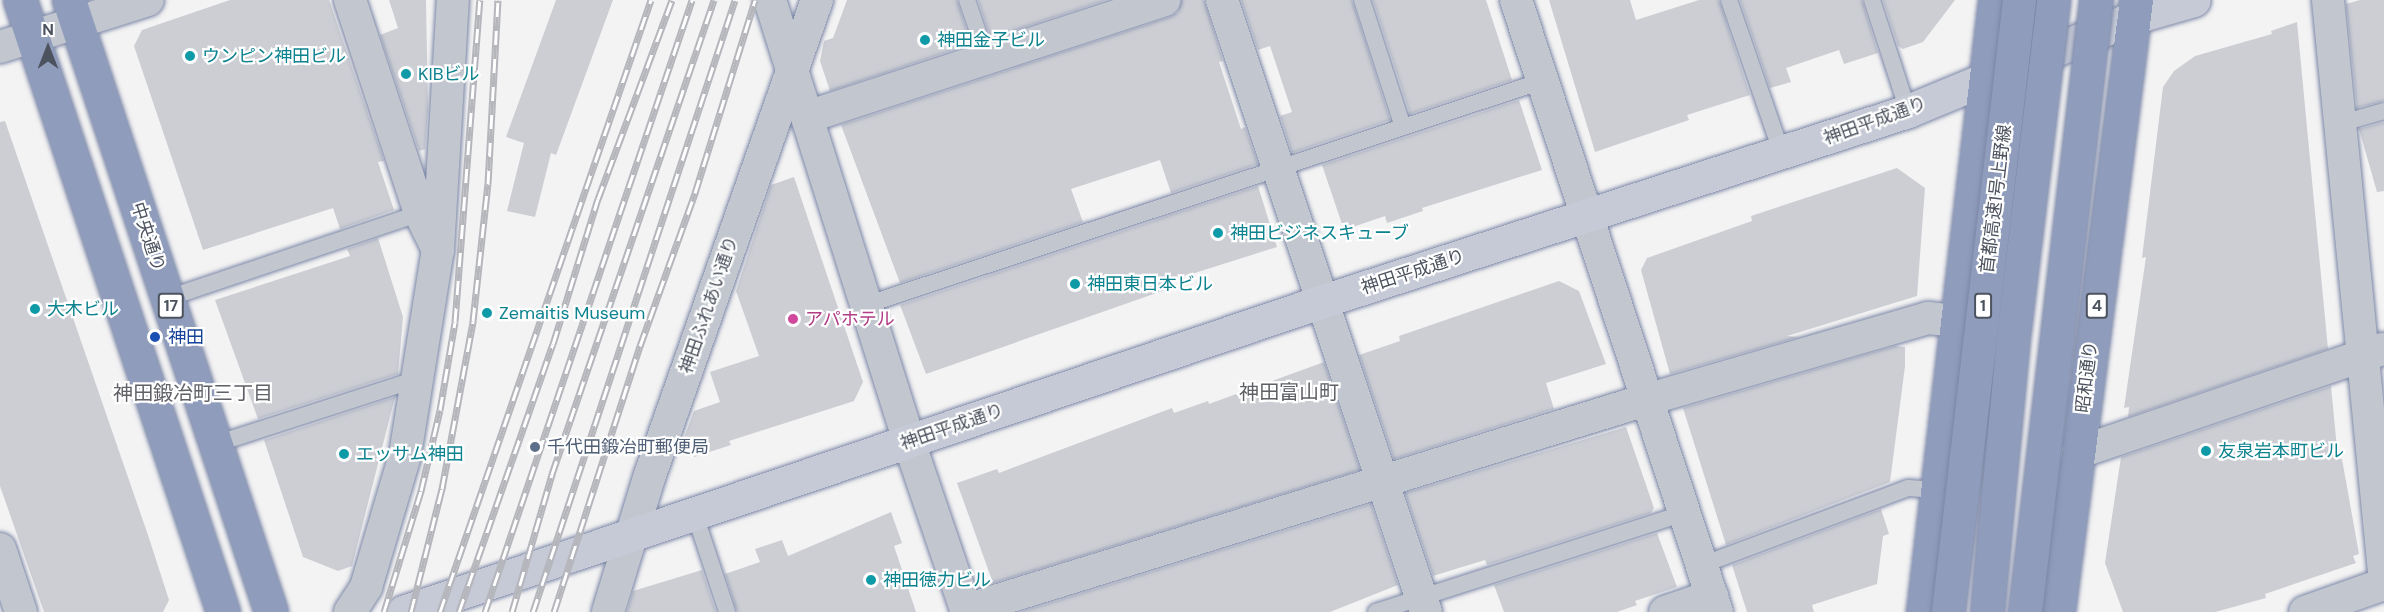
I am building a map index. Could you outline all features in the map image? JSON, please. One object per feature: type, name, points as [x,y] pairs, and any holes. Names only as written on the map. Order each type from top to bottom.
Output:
[{"type":"highway","points":[[21,0],[223,612]]},
{"type":"highway","points":[[1923,612],[1995,0]]},
{"type":"highway","name":"首都高速1号上野線","points":[[1948,612],[2019,0]]},
{"type":"highway","points":[[1987,612],[2014,328],[2053,0]]},
{"type":"highway","points":[[2025,612],[2096,0]]},
{"type":"highway","name":"昭和通り","points":[[2058,612],[2135,9]]},
{"type":"highway","name":"中央通り","points":[[73,12],[272,612]]},
{"type":"street","points":[[0,47],[34,38],[73,12],[148,0]]},
{"type":"street","points":[[350,0],[420,213],[438,250]]},
{"type":"street","points":[[350,612],[366,587],[402,466],[417,379],[438,250],[453,0]]},
{"type":"street","points":[[770,0],[909,442],[967,611],[1649,399],[1928,318],[1958,321]]},
{"type":"street","name":"神田ふれあい通り","points":[[608,612],[629,537],[791,66],[817,0]]},
{"type":"street","points":[[807,117],[1164,0]]},
{"type":"street","points":[[1222,0],[1423,604]]},
{"type":"street","points":[[1516,0],[1715,604],[1665,612]]},
{"type":"street","name":"神田平成通り","points":[[403,612],[1323,301],[1782,154],[1908,111],[1986,79],[2135,9],[2194,0]]},
{"type":"street","points":[[2328,0],[2373,352],[2384,572]]},
{"type":"street","points":[[2077,453],[2373,352]]},
{"type":"street","points":[[0,549],[21,612]]},
{"type":"street","points":[[2305,612],[2384,584]]},
{"type":"lane","points":[[967,0],[987,58]]},
{"type":"lane","points":[[1362,0],[1403,127]]},
{"type":"lane","points":[[1729,0],[1782,154]]},
{"type":"lane","points":[[1872,0],[1908,111]]},
{"type":"lane","points":[[866,305],[1278,166],[1542,81]]},
{"type":"lane","points":[[2342,123],[2384,111]]},
{"type":"lane","points":[[168,298],[420,213]]},
{"type":"lane","points":[[216,444],[417,379]]},
{"type":"lane","points":[[1702,565],[1908,488],[1937,490]]},
{"type":"lane","points":[[1376,612],[1423,604],[1685,513]]},
{"type":"lane","points":[[695,515],[727,612]]},
{"type":"building","points":[[230,0],[329,0],[384,161],[378,162],[394,210],[340,229],[333,208],[203,250],[134,46],[142,30]]},
{"type":"building","name":"KIBビル","points":[[389,0],[426,0],[428,110],[425,149],[419,151],[380,35],[398,28]]},
{"type":"building","points":[[556,0],[613,0],[556,155],[551,153],[535,217],[507,211],[524,143],[506,137]]},
{"type":"building","name":"神田金子ビル","points":[[847,0],[957,0],[971,44],[830,91],[820,61],[824,41],[833,38]]},
{"type":"building","points":[[978,0],[1106,0],[991,38]]},
{"type":"building","points":[[1181,0],[1204,0],[1223,61],[1219,62],[1241,129],[1245,127],[1258,164],[1171,193],[1160,160],[1071,189],[1083,222],[900,283],[841,125],[1170,17],[1178,12]]},
{"type":"building","points":[[1241,0],[1352,0],[1390,120],[1292,153],[1280,116],[1292,112],[1270,46],[1258,50]]},
{"type":"building","points":[[1373,0],[1486,0],[1512,80],[1410,114]]},
{"type":"building","points":[[1549,0],[1630,0],[1636,20],[1699,0],[1719,0],[1750,95],[1687,115],[1689,120],[1595,152]]},
{"type":"building","points":[[1740,0],[1862,0],[1878,53],[1844,64],[1839,50],[1786,68],[1791,82],[1770,88]]},
{"type":"building","points":[[1883,0],[1955,0],[1923,42],[1903,49],[1898,46]]},
{"type":"building","points":[[2360,0],[2384,0],[2384,101],[2357,108],[2346,4]]},
{"type":"building","points":[[2297,22],[2328,349],[2128,417],[2129,407],[2124,408],[2146,257],[2142,258],[2163,87],[2174,71],[2195,56],[2272,34],[2271,31]]},
{"type":"building","points":[[1519,100],[1542,170],[1422,208],[1423,211],[1387,223],[1385,216],[1344,230],[1322,165]]},
{"type":"building","points":[[5,121],[169,600],[163,612],[44,612],[0,486],[0,122]]},
{"type":"building","points":[[2384,122],[2384,191],[2377,192],[2359,129]]},
{"type":"building","points":[[1897,168],[1925,188],[1917,296],[1787,336],[1799,337],[1670,374],[1641,270],[1647,258],[1752,221],[1751,216]]},
{"type":"building","points":[[794,177],[863,382],[854,401],[729,441],[731,445],[694,457],[682,443],[694,411],[720,402],[710,372],[759,356],[736,291],[771,185]]},
{"type":"building","points":[[1258,186],[1277,247],[1163,283],[1165,290],[926,374],[900,305]]},
{"type":"building","points":[[378,238],[403,317],[398,374],[258,419],[215,300],[350,256],[347,249]]},
{"type":"building","points":[[1559,281],[1579,291],[1606,364],[1546,383],[1554,409],[1394,459],[1359,355],[1400,341],[1399,336]]},
{"type":"building","points":[[1895,346],[1905,347],[1905,366],[1890,482],[1726,545],[1683,408]]},
{"type":"building","points":[[1324,362],[1360,470],[993,583],[957,483],[997,469],[999,473],[1172,408],[1174,413],[1208,401],[1209,404]]},
{"type":"building","points":[[2331,386],[2338,459],[2342,459],[2359,554],[2353,556],[2356,563],[2265,594],[2266,598],[2215,612],[2123,612],[2105,563],[2121,457]]},
{"type":"building","points":[[395,397],[352,566],[338,571],[303,557],[264,440]]},
{"type":"building","points":[[1626,427],[1654,508],[1651,513],[1487,565],[1485,560],[1433,576],[1405,493]]},
{"type":"building","points":[[1371,504],[1398,585],[1330,612],[1021,612]]},
{"type":"building","points":[[1881,509],[1889,534],[1883,536],[1877,584],[1812,605],[1814,612],[1747,612],[1732,565]]},
{"type":"building","points":[[891,512],[902,543],[894,546],[916,612],[737,612],[725,574],[760,562],[755,549],[782,540],[788,556]]},
{"type":"building","points":[[1657,533],[1677,587],[1635,601],[1637,605],[1617,612],[1504,612],[1494,585]]},
{"type":"building","points":[[702,570],[716,612],[627,612],[633,591]]},
{"type":"railway","points":[[384,612],[421,491],[440,410],[455,322],[480,0]]},
{"type":"railway","points":[[411,612],[442,489],[473,321],[488,184],[498,0]]},
{"type":"railway","points":[[440,612],[651,0]]},
{"type":"railway","points":[[459,612],[553,344],[598,199],[672,0]]},
{"type":"railway","points":[[485,612],[692,0]]},
{"type":"railway","points":[[512,612],[552,474],[714,0]]},
{"type":"railway","points":[[533,612],[735,0]]},
{"type":"railway","points":[[554,612],[640,346],[695,193],[755,0]]},
{"type":"place","name":"神田金子ビル","points":[[925,40]]},
{"type":"place","name":"ウンピン神田ビル","points":[[190,56]]},
{"type":"place","name":"KIBビル","points":[[406,74]]},
{"type":"place","name":"神田ビジネスキューブ","points":[[1218,233]]},
{"type":"place","name":"神田東日本ビル","points":[[1075,284]]},
{"type":"place","name":"大木ビル","points":[[35,309]]},
{"type":"place","name":"Zemaitis Museum","points":[[487,313]]},
{"type":"place","name":"アパホテル","points":[[793,319]]},
{"type":"place","name":"神田","points":[[155,337]]},
{"type":"place","name":"千代田鍛冶町郵便局","points":[[535,447]]},
{"type":"place","name":"友泉岩本町ビル","points":[[2206,451]]},
{"type":"place","name":"エッサム神田","points":[[344,454]]},
{"type":"place","name":"神田徳力ビル","points":[[871,580]]},
{"type":"district","name":"神田富山町","points":[[1289,392]]},
{"type":"district","name":"神田鍛冶町三丁目","points":[[193,393]]}]
